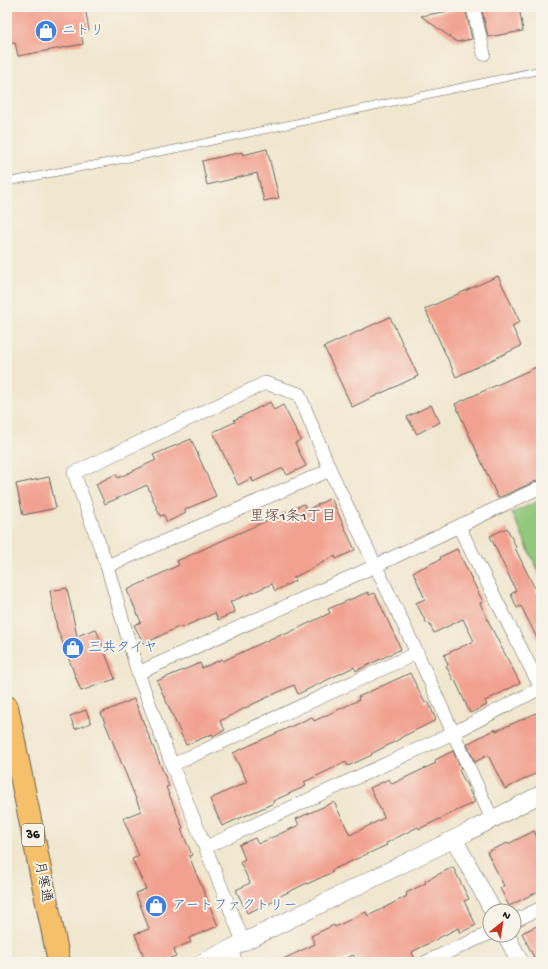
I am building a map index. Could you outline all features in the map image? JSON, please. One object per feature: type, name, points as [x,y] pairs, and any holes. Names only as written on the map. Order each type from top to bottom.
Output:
[{"type":"highway","name":"月寒通","points":[[7,707],[59,962]]},
{"type":"street","points":[[473,7],[484,54]]},
{"type":"street","points":[[236,951],[206,847],[172,765],[138,673],[107,566],[74,473],[265,383],[299,394],[330,470],[417,653],[492,819]]},
{"type":"street","points":[[107,566],[330,470]]},
{"type":"street","points":[[138,673],[375,566],[541,487]]},
{"type":"street","points":[[206,847],[453,733],[541,688],[459,527]]},
{"type":"street","points":[[172,765],[417,653]]},
{"type":"street","points":[[203,962],[236,951],[541,794]]},
{"type":"street","points":[[454,839],[490,903]]},
{"type":"street","points":[[522,917],[541,908]]},
{"type":"street","points":[[426,962],[482,937]]},
{"type":"street","points":[[510,943],[520,962]]},
{"type":"lane","points":[[7,182],[180,148],[541,70]]},
{"type":"green space","points":[[541,500],[541,578],[512,513]]},
{"type":"building","name":"ニトリ","points":[[7,7],[85,7],[89,30],[81,32],[83,44],[18,56],[15,43],[7,44]]},
{"type":"building","points":[[481,7],[519,7],[523,31],[488,37]]},
{"type":"building","points":[[465,8],[472,39],[457,42],[421,16]]},
{"type":"building","points":[[267,149],[279,198],[264,201],[257,173],[207,185],[202,161],[242,152],[243,155]]},
{"type":"building","points":[[498,276],[520,322],[512,326],[521,346],[456,377],[425,309]]},
{"type":"building","points":[[390,317],[418,376],[352,407],[324,347]]},
{"type":"building","points":[[541,365],[541,479],[498,498],[455,404]]},
{"type":"building","points":[[270,402],[274,410],[283,405],[301,440],[295,443],[306,466],[287,475],[283,468],[253,482],[252,478],[238,485],[213,432],[235,422],[234,420]]},
{"type":"building","points":[[431,405],[440,422],[417,434],[407,417]]},
{"type":"building","points":[[191,439],[216,496],[184,510],[186,513],[167,522],[164,515],[160,516],[147,485],[105,504],[96,484],[116,474],[118,478],[156,460],[153,455]]},
{"type":"building","points":[[49,477],[56,508],[23,515],[16,484]]},
{"type":"building","points":[[331,498],[355,550],[336,559],[335,556],[293,578],[295,581],[275,591],[272,584],[230,602],[235,612],[218,620],[215,613],[181,628],[180,626],[144,644],[134,625],[141,622],[127,590],[179,565],[177,561],[304,504],[307,510]]},
{"type":"building","points":[[507,528],[541,601],[541,646],[521,606],[517,608],[511,594],[516,591],[490,536]]},
{"type":"building","points":[[457,549],[483,602],[480,603],[492,629],[520,683],[485,701],[487,705],[470,713],[455,680],[454,681],[446,666],[448,665],[444,655],[474,641],[463,619],[434,633],[429,623],[427,624],[416,603],[425,599],[413,572],[441,559],[440,557]]},
{"type":"building","points":[[67,588],[77,636],[96,629],[115,679],[81,691],[57,628],[50,591]]},
{"type":"building","points":[[368,592],[369,595],[375,593],[401,649],[356,671],[354,667],[298,694],[294,685],[220,721],[225,730],[213,736],[212,734],[186,745],[157,681],[200,663],[202,668],[222,659],[223,661],[283,633],[284,635],[330,613],[328,609]]},
{"type":"building","points":[[410,673],[425,703],[428,701],[436,720],[400,738],[371,754],[372,755],[348,766],[346,762],[304,782],[306,786],[273,801],[274,803],[222,826],[210,799],[247,782],[233,753],[312,717],[314,721],[359,700],[358,697]]},
{"type":"building","points":[[134,699],[169,786],[166,787],[183,828],[181,829],[192,855],[189,856],[218,926],[189,938],[191,942],[174,949],[176,956],[160,962],[146,962],[135,934],[149,929],[136,893],[146,889],[132,859],[139,856],[123,818],[141,811],[101,713]]},
{"type":"building","points":[[86,710],[91,723],[75,729],[70,716]]},
{"type":"building","points":[[541,711],[541,771],[505,789],[488,755],[475,762],[467,744],[495,729],[496,731]]},
{"type":"building","points":[[453,751],[461,769],[459,770],[475,802],[419,829],[418,827],[386,843],[387,845],[332,870],[333,872],[307,883],[274,899],[275,901],[247,913],[236,890],[250,883],[240,862],[245,859],[239,845],[255,838],[258,844],[299,825],[296,819],[334,802],[350,835],[384,818],[370,788],[389,779],[392,784],[436,763],[435,760]]},
{"type":"building","points":[[534,831],[541,845],[541,890],[515,903],[508,903],[500,888],[504,886],[487,852],[507,843],[508,844]]},
{"type":"building","points":[[453,867],[469,899],[464,901],[476,925],[460,933],[458,928],[412,952],[414,957],[403,962],[357,962],[353,955],[337,962],[277,962],[315,944],[311,936],[334,925],[335,927],[366,912],[368,916],[407,896],[406,893],[426,883],[425,881]]},
{"type":"building","points":[[541,924],[541,962],[536,962],[522,933]]},
{"type":"place","name":"ニトリ","points":[[46,31]]},
{"type":"place","name":"三共タイヤ","points":[[73,648]]},
{"type":"place","name":"アートファクトリー","points":[[156,906]]},
{"type":"district","name":"里塚1条1丁目","points":[[293,517]]}]
